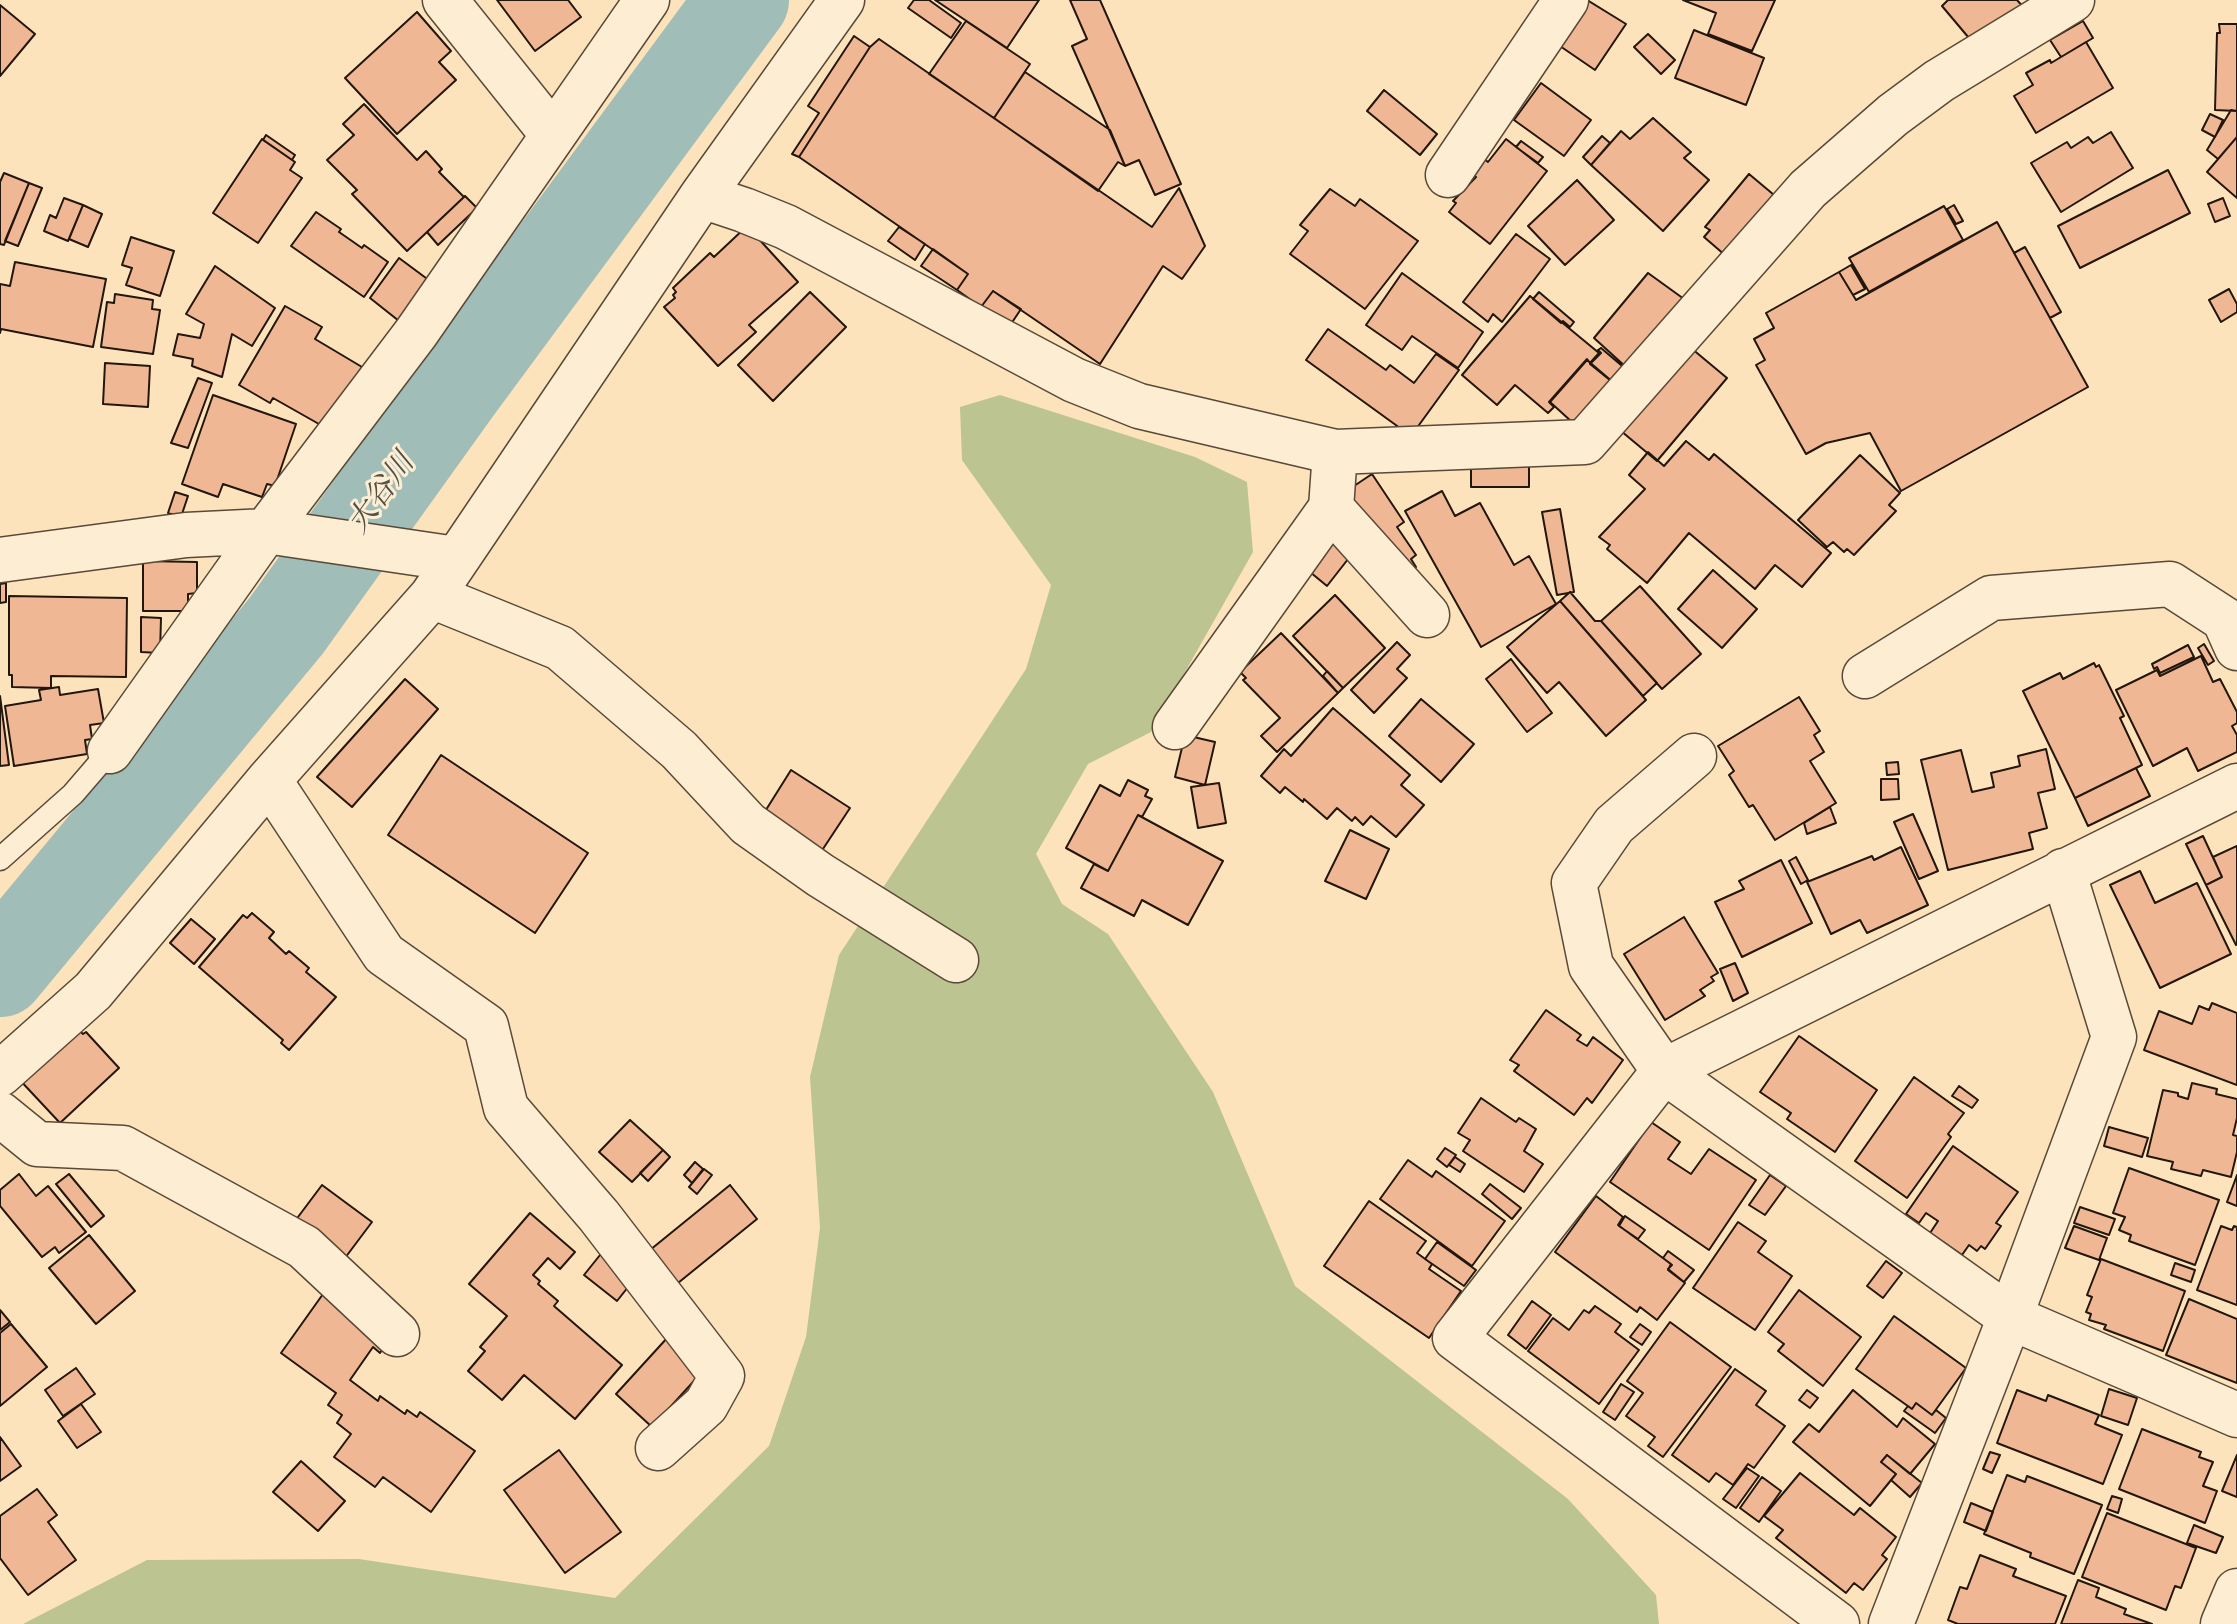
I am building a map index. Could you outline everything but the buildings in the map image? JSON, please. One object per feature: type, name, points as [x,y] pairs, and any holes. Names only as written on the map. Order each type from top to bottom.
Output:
[{"type":"street","points":[[445,0],[553,135]]},
{"type":"street","points":[[110,751],[274,533],[647,0]]},
{"type":"street","points":[[0,1074],[93,991],[269,780],[432,596],[442,556],[842,0]]},
{"type":"street","points":[[1448,175],[1566,0]]},
{"type":"street","points":[[702,196],[786,227],[1074,380],[1139,406],[1335,452],[1585,442],[1808,189],[1893,115],[1939,81],[2072,0]]},
{"type":"street","points":[[1175,727],[1331,508],[1335,452]]},
{"type":"street","points":[[1331,508],[1427,615]]},
{"type":"street","points":[[0,560],[186,535],[274,533],[442,556]]},
{"type":"street","points":[[1865,676],[1991,598],[2170,584],[2224,619],[2237,648]]},
{"type":"street","points":[[432,596],[560,648],[679,750],[748,824],[820,875],[956,960]]},
{"type":"street","points":[[1694,756],[1614,825],[1574,883],[1591,966],[1664,1071],[2010,1317],[2237,1415]]},
{"type":"street","points":[[269,780],[384,954],[486,1026],[506,1108],[599,1216],[722,1376],[706,1405],[658,1448]]},
{"type":"street","points":[[1837,1624],[1455,1338],[1664,1071],[2237,786]]},
{"type":"street","points":[[1891,1624],[2114,1037],[2063,871]]},
{"type":"street","points":[[0,1114],[37,1144],[123,1148],[304,1247],[397,1334]]},
{"type":"street","points":[[2223,1624],[2237,1591]]},
{"type":"lane","points":[[0,859],[73,794],[110,751]]},
{"type":"green space","points":[[1000,395],[1195,457],[1247,482],[1253,552],[1151,732],[1088,764],[1036,854],[1062,904],[1108,934],[1213,1092],[1295,1286],[1568,1499],[1656,1595],[1659,1624],[23,1624],[147,1560],[359,1559],[615,1598],[769,1446],[806,1337],[820,1228],[810,1077],[839,955],[1026,669],[1051,585],[962,460],[960,407]]},
{"type":"waterway","name":"大谷川","points":[[0,971],[286,626],[456,389],[743,0]]}]
